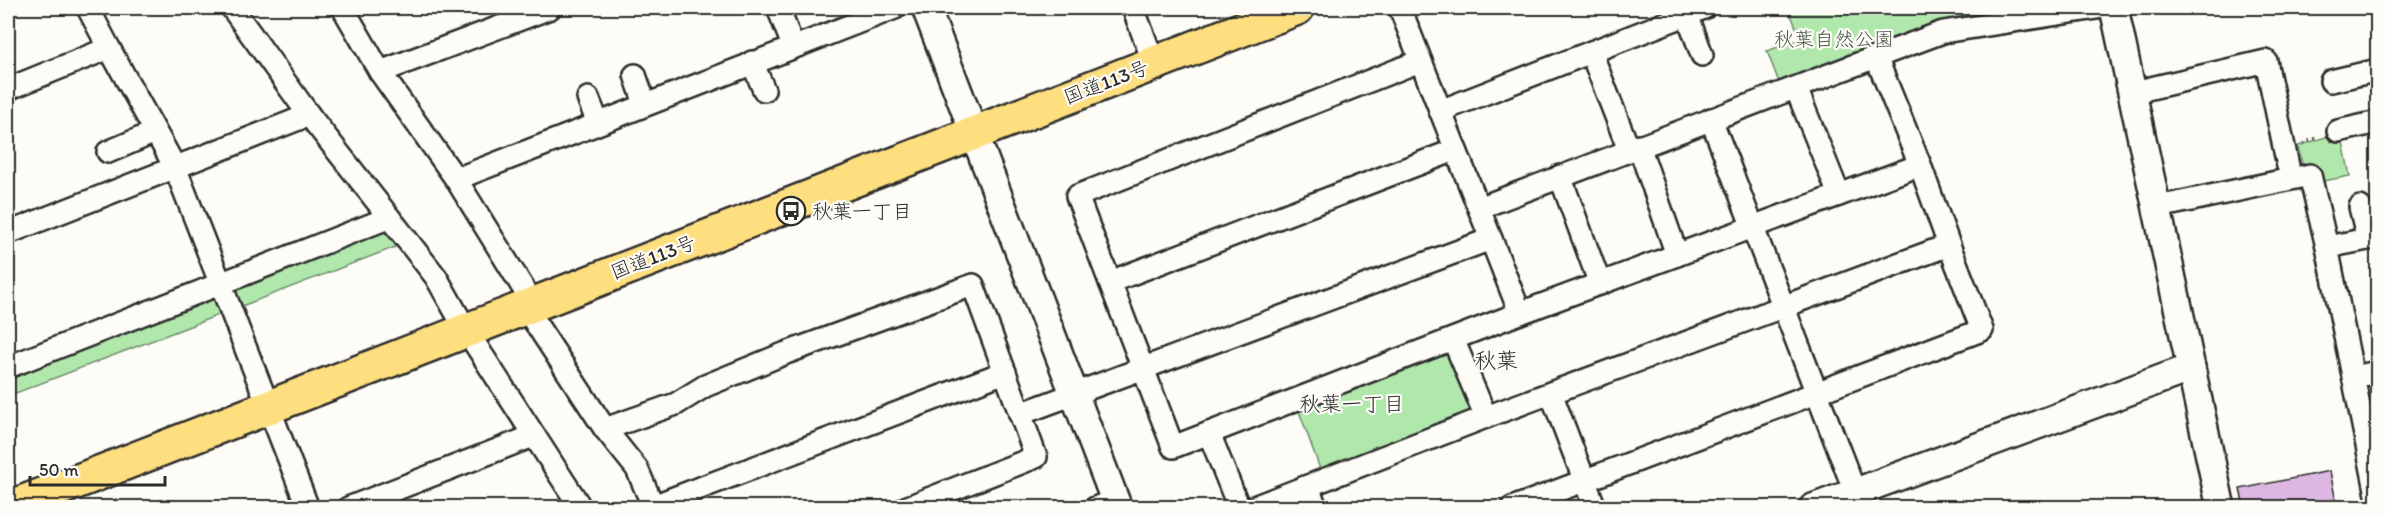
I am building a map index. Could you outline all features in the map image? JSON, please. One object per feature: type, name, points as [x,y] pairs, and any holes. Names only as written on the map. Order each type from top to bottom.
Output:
[{"type":"highway","name":"国道113号","points":[[9,507],[1297,8]]},
{"type":"street","points":[[88,8],[175,167],[308,507]]},
{"type":"street","points":[[232,8],[309,115],[436,277],[466,330],[581,507]]},
{"type":"street","points":[[343,8],[380,72],[456,179],[529,305],[605,429],[637,469],[653,507],[1005,372]]},
{"type":"street","points":[[380,72],[550,8]]},
{"type":"street","points":[[778,8],[793,46]]},
{"type":"street","points":[[456,179],[895,8]]},
{"type":"street","points":[[1133,8],[1154,63]]},
{"type":"street","points":[[1400,8],[1520,313]]},
{"type":"street","points":[[1479,208],[1942,32],[2097,8]]},
{"type":"street","points":[[2114,8],[2221,507]]},
{"type":"street","points":[[932,9],[974,134],[1074,395],[1109,505]]},
{"type":"street","points":[[1440,111],[1695,11],[1702,55]]},
{"type":"street","points":[[8,89],[109,48]]},
{"type":"street","points":[[1591,52],[1634,148],[1677,255]]},
{"type":"street","points":[[1512,507],[1982,330],[1920,165],[1876,57]]},
{"type":"street","points":[[1420,61],[1077,196],[1173,447],[1520,313],[1920,165]]},
{"type":"street","points":[[2133,92],[2266,61],[2286,158]]},
{"type":"street","points":[[752,63],[764,90]]},
{"type":"street","points":[[2331,81],[2378,70]]},
{"type":"street","points":[[635,75],[645,104]]},
{"type":"street","points":[[1796,88],[1839,195]]},
{"type":"street","points":[[588,98],[598,123]]},
{"type":"street","points":[[8,233],[309,115]]},
{"type":"street","points":[[1711,119],[1855,492]]},
{"type":"street","points":[[2338,131],[2378,122]]},
{"type":"street","points":[[108,152],[155,132]]},
{"type":"street","points":[[1110,282],[1455,150]]},
{"type":"street","points":[[1560,176],[1599,284]]},
{"type":"street","points":[[2158,207],[2310,176],[2327,247],[2378,500]]},
{"type":"street","points":[[2327,247],[2373,238],[2360,207]]},
{"type":"street","points":[[8,367],[388,218]]},
{"type":"street","points":[[1020,414],[1491,239]]},
{"type":"street","points":[[1251,507],[1949,245]]},
{"type":"street","points":[[605,429],[676,404],[705,386],[786,353],[974,285],[1036,457],[905,507]]},
{"type":"street","points":[[1453,339],[1486,417]]},
{"type":"street","points":[[1813,507],[2191,368]]},
{"type":"street","points":[[2353,377],[2378,372]]},
{"type":"street","points":[[1551,393],[1595,507]]},
{"type":"street","points":[[1209,434],[1239,507]]},
{"type":"street","points":[[348,507],[533,436]]},
{"type":"street","points":[[1308,486],[1316,507]]},
{"type":"path","points":[[2286,158],[2338,131]]},
{"type":"green space","name":"秋葉自然公園","points":[[1788,8],[1972,8],[1975,28],[1783,93],[1767,51],[1801,39]]},
{"type":"green space","points":[[2341,132],[2350,176],[2313,183],[2304,174],[2298,146]]},
{"type":"green space","points":[[388,218],[403,244],[8,396],[8,367]]},
{"type":"green space","points":[[1453,339],[1486,417],[1324,480],[1295,400]]},
{"type":"building","points":[[2330,471],[2337,507],[2244,507],[2240,489]]},
{"type":"place","name":"秋葉一丁目","points":[[791,211]]},
{"type":"district","name":"秋葉","points":[[1496,360]]},
{"type":"district","name":"秋葉一丁目","points":[[1352,403]]}]
